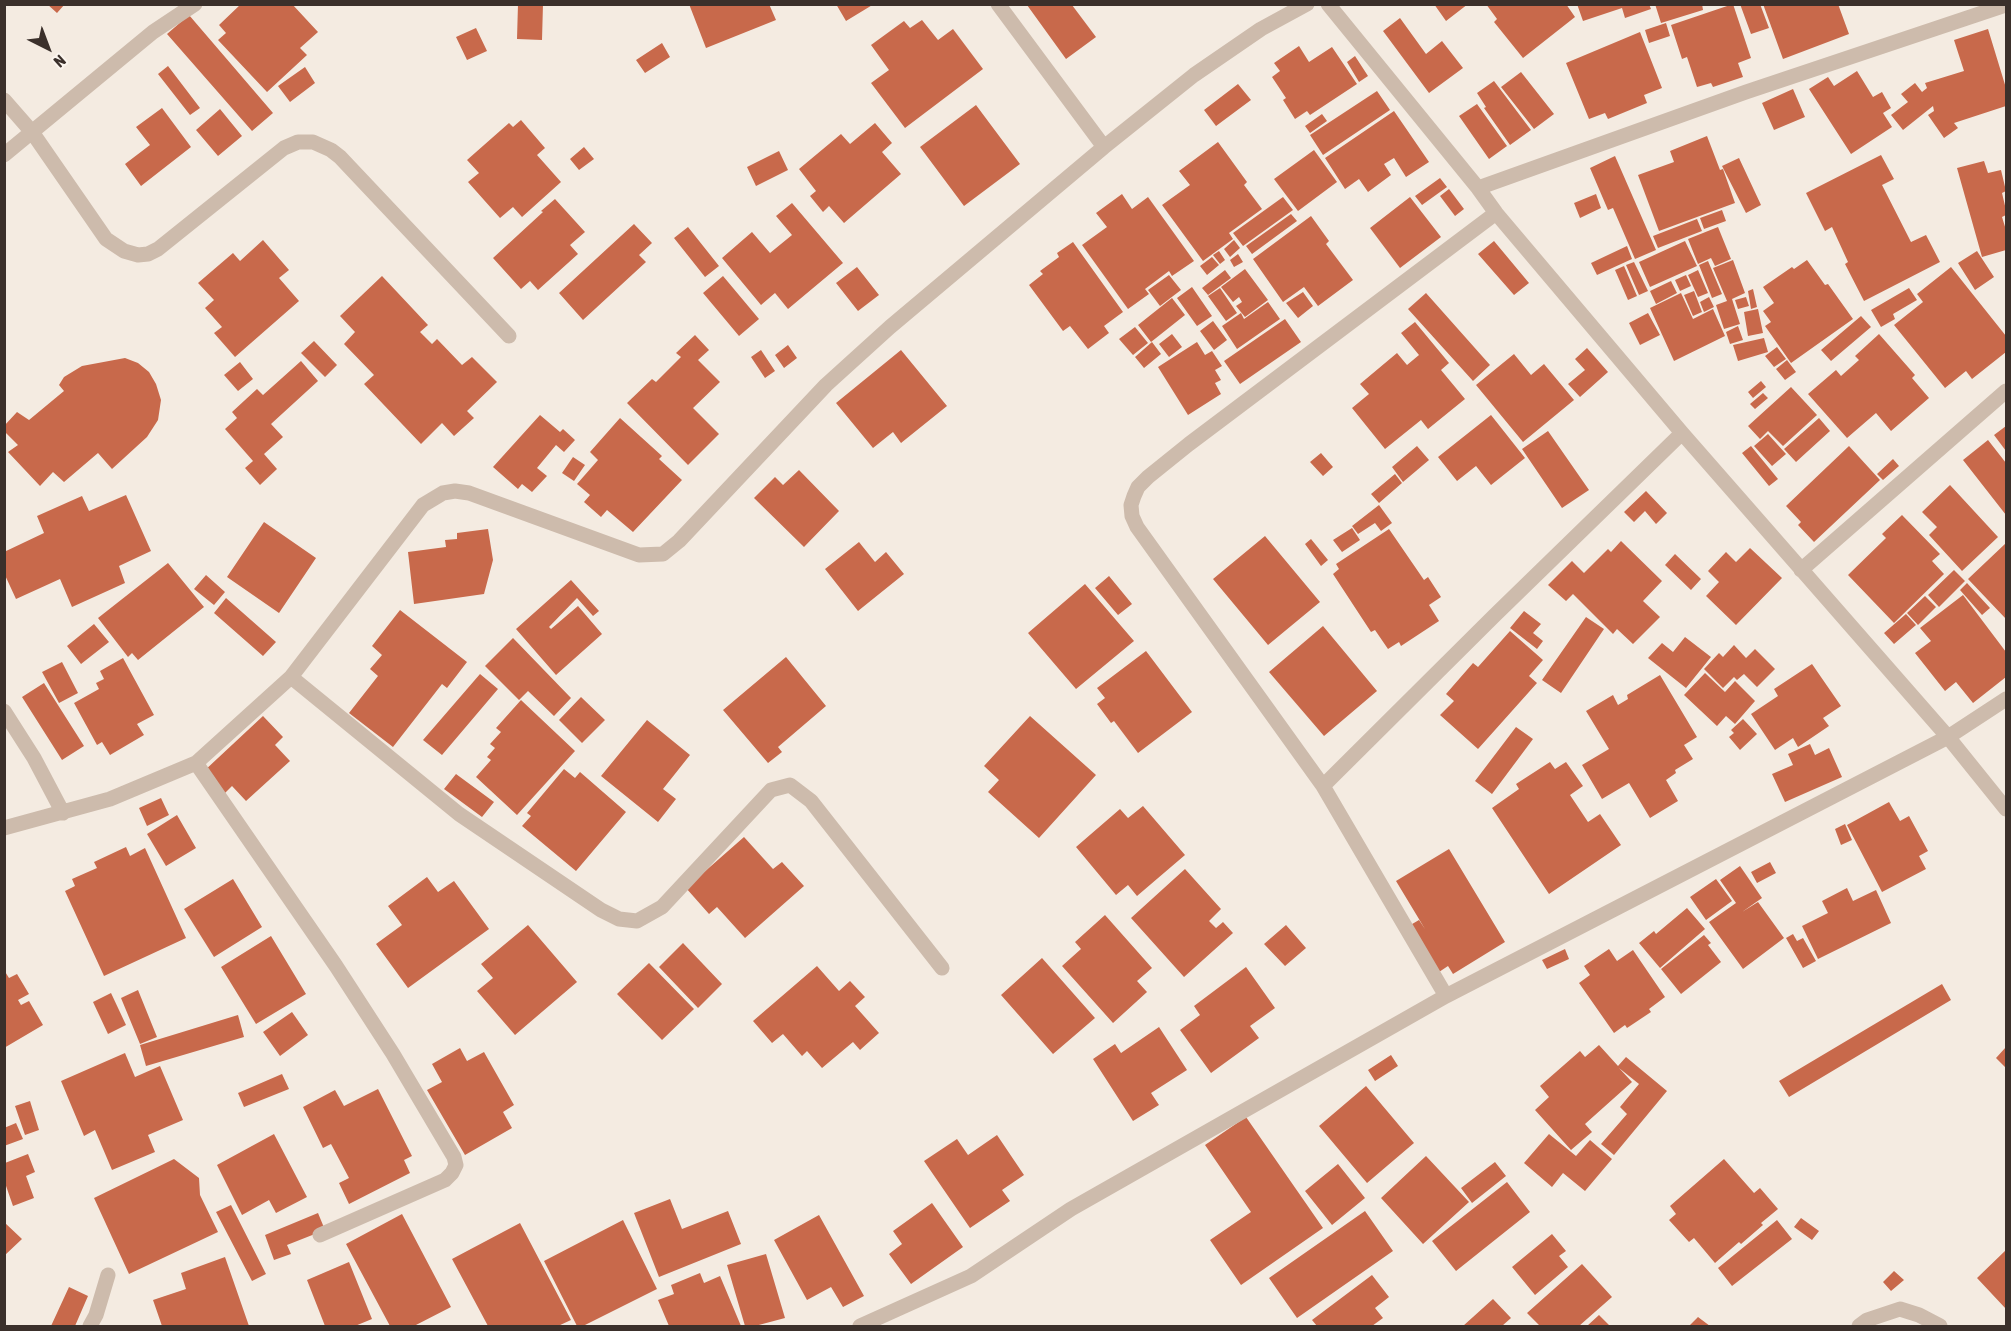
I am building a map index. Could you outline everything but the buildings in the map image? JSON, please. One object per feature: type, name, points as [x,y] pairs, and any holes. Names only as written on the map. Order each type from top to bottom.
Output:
[{"type":"street","points":[[4,155],[153,32],[195,4]]},
{"type":"street","points":[[998,4],[1104,147]]},
{"type":"street","points":[[4,828],[110,799],[196,763],[291,677],[423,505],[443,493],[455,491],[469,493],[639,555],[663,554],[679,541],[849,363],[1104,147],[1194,75],[1261,29],[1307,4]]},
{"type":"street","points":[[1328,4],[1496,213],[1682,433],[1948,737],[2007,809]]},
{"type":"street","points":[[1478,188],[1746,92],[2007,5]]},
{"type":"street","points":[[4,100],[32,132],[106,239],[124,251],[138,255],[158,249],[284,148],[298,142],[313,142],[331,150],[509,336]]},
{"type":"street","points":[[1446,996],[1323,786],[1137,527],[1131,506],[1138,487],[1189,444],[1496,213]]},
{"type":"street","points":[[1801,570],[2007,391]]},
{"type":"street","points":[[1323,786],[1682,433]]},
{"type":"street","points":[[291,677],[459,814],[601,910],[618,919],[637,921],[662,907],[771,790],[790,785],[811,801],[942,968]]},
{"type":"street","points":[[860,1326],[971,1276],[1071,1209],[1446,996],[1948,737],[2007,699]]},
{"type":"street","points":[[4,711],[34,758],[63,813]]},
{"type":"street","points":[[196,763],[336,966],[393,1054],[456,1164],[452,1173],[445,1180],[320,1236]]},
{"type":"street","points":[[90,1326],[96,1315],[108,1275]]},
{"type":"street","points":[[1859,1326],[1867,1320],[1900,1309],[1919,1315],[1940,1326]]}]
